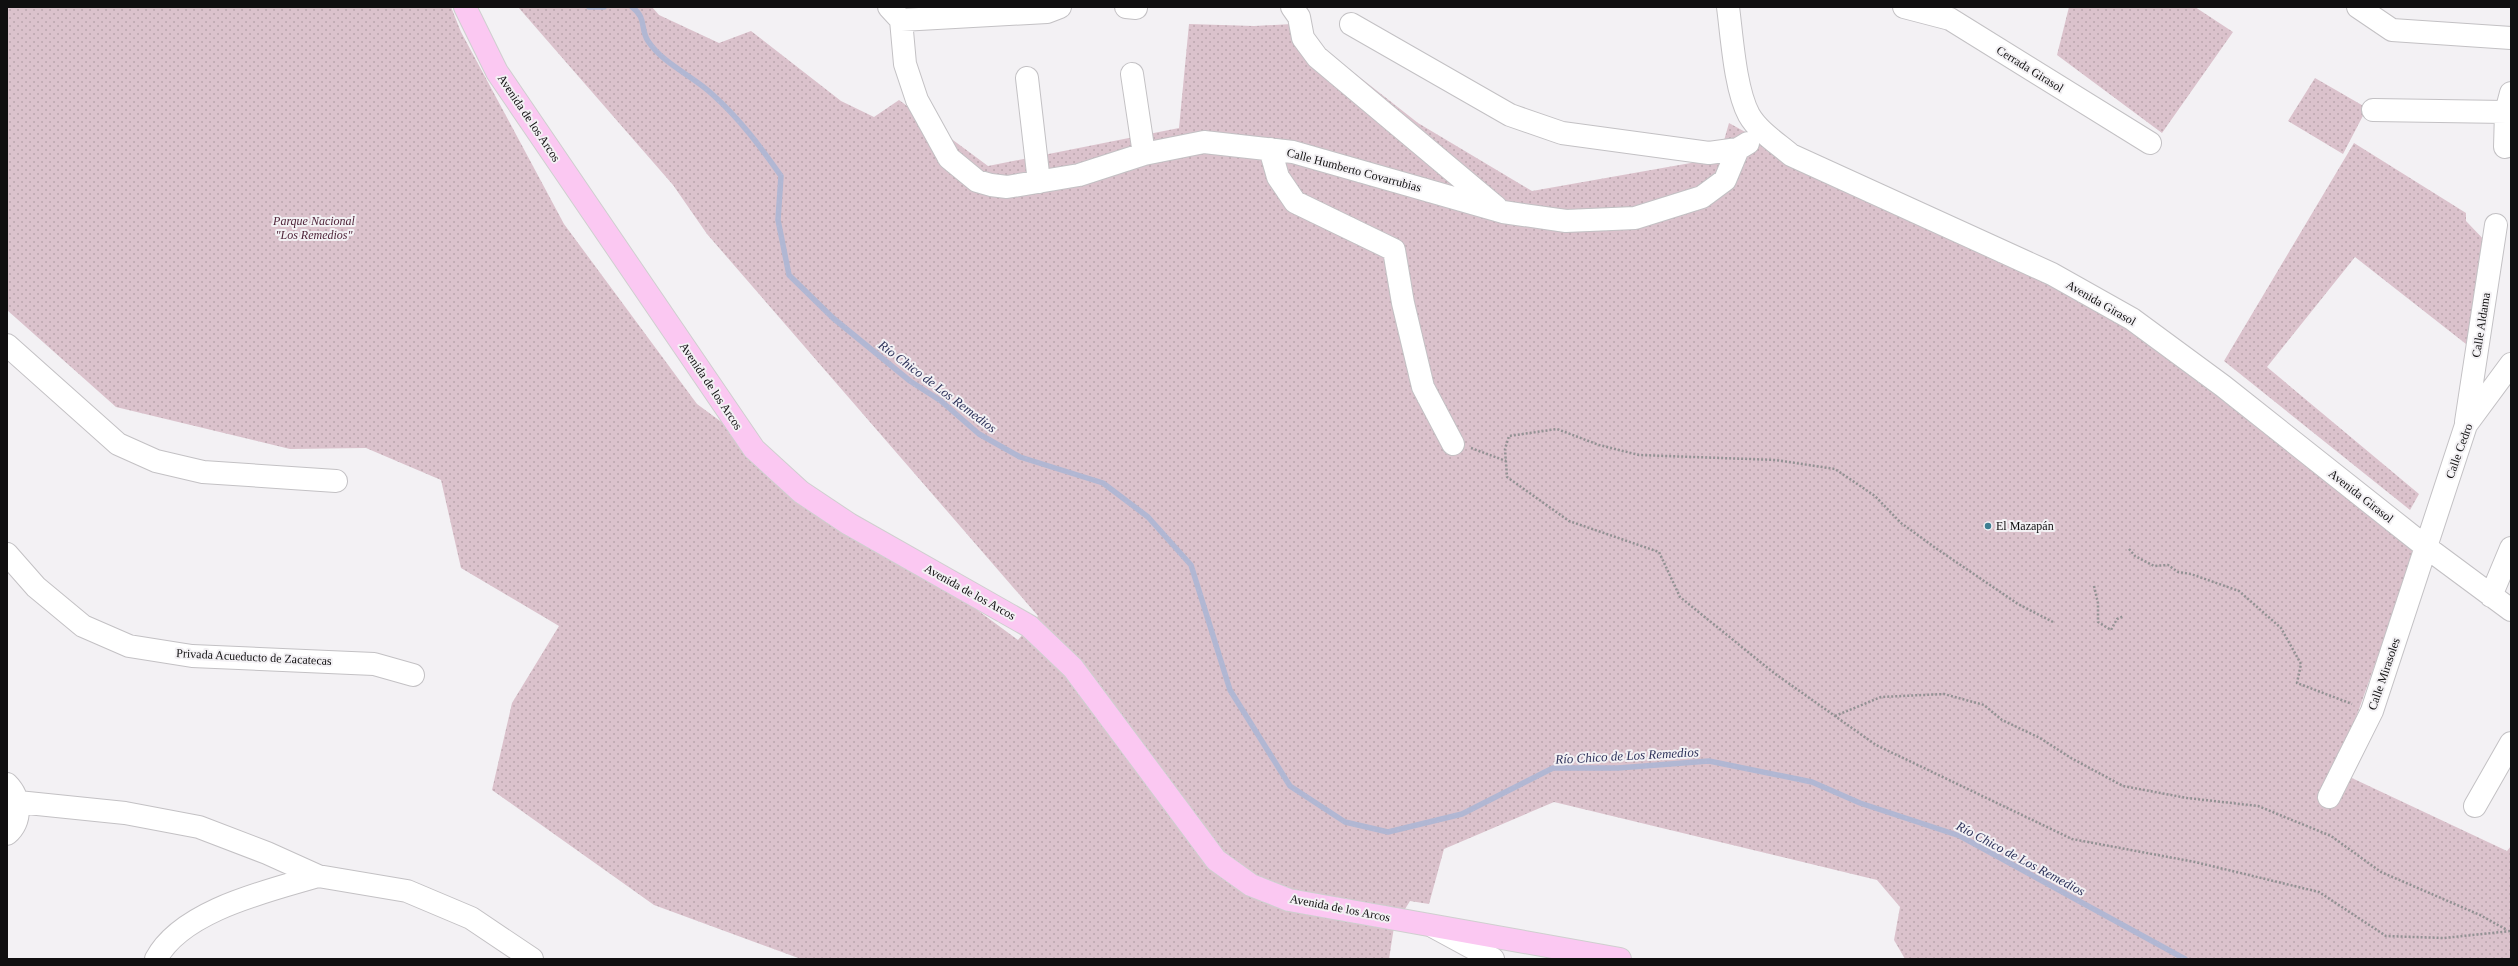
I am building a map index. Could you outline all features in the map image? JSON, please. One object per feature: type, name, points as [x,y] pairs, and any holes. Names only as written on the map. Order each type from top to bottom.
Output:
[{"type":"main road","name":"Avenida de los Arcos","points":[[465,7],[497,72],[754,449],[802,492],[849,524],[1029,626],[1073,668],[1216,860],[1251,885],[1289,900],[1426,923],[1620,959]]},
{"type":"street","points":[[895,14],[1047,12],[1060,7]]},
{"type":"street","points":[[1292,7],[1299,17],[1303,38],[1317,57],[1503,212]]},
{"type":"street","name":"Avenida Girasol","points":[[1728,7],[1736,75],[1749,115],[1764,133],[1791,155],[2052,274],[2132,319],[2223,386],[2426,547],[2511,610]]},
{"type":"street","name":"Cerrada Girasol","points":[[1904,7],[1951,13],[2150,143]]},
{"type":"street","points":[[2358,7],[2392,30],[2511,38]]},
{"type":"street","name":"Calle Humberto Covarrubias","points":[[895,14],[905,64],[917,100],[949,158],[977,181],[992,185],[1007,187],[1079,175],[1144,154],[1204,142],[1293,152],[1503,212],[1566,221],[1635,218],[1702,197],[1725,180],[1738,149]]},
{"type":"street","points":[[1351,24],[1510,115],[1562,133],[1710,153],[1738,149],[1764,133]]},
{"type":"street","points":[[1132,74],[1144,154]]},
{"type":"street","points":[[1027,78],[1039,182]]},
{"type":"street","points":[[2373,110],[2508,103],[2505,146]]},
{"type":"street","points":[[1270,149],[1278,178],[1295,202],[1394,250],[1403,303],[1423,387],[1453,444]]},
{"type":"street","name":"Calle Aldama","points":[[2466,425],[2496,225]]},
{"type":"street","points":[[7,345],[118,444],[156,461],[203,472],[336,481]]},
{"type":"street","name":"Calle Cedro","points":[[2426,547],[2466,425],[2511,364]]},
{"type":"street","name":"Calle Mirasoles","points":[[2329,796],[2372,711],[2426,547]]},
{"type":"street","points":[[2491,596],[2511,548]]},
{"type":"street","name":"Privada Acueducto de Zacatecas","points":[[7,554],[36,587],[83,626],[129,646],[192,656],[374,664],[413,675]]},
{"type":"street","points":[[2475,806],[2511,743]]},
{"type":"street","points":[[7,834],[12,830],[18,817],[12,793],[199,827],[267,853],[318,876],[407,891],[471,918],[532,959]]},
{"type":"street","points":[[156,959],[190,923],[245,898],[318,876]]},
{"type":"street","points":[[1426,923],[1493,959]]},
{"type":"path","points":[[2052,622],[2018,604],[1937,549],[1901,522],[1875,496],[1835,469],[1776,460],[1639,456],[1599,445],[1557,429],[1509,436],[1505,448],[1507,477],[1569,521],[1660,552],[1680,597],[1774,673],[1876,745],[2072,839],[2195,862],[2319,892],[2386,936],[2444,938],[2510,931]]},
{"type":"path","points":[[1453,444],[1477,450],[1506,461]]},
{"type":"path","points":[[2129,549],[2142,561],[2154,566],[2168,565],[2178,572],[2191,574],[2239,591],[2281,628],[2291,643],[2301,664],[2297,683],[2372,711]]},
{"type":"path","points":[[2094,586],[2098,603],[2098,622],[2111,630],[2117,618],[2124,616]]},
{"type":"path","points":[[1835,716],[1881,696],[1944,694],[1984,705],[2002,720],[2040,738],[2071,758],[2123,786],[2187,798],[2258,806],[2331,836],[2381,872],[2480,915],[2510,931]]},
{"type":"green space","name":"Parque Nacional \"Los Remedios\"","points":[[7,7],[451,7],[461,32],[564,224],[697,404],[1018,640],[1038,616],[707,234],[673,185],[518,7],[652,7],[659,15],[719,43],[751,31],[841,101],[874,117],[899,100],[988,166],[1179,128],[1189,24],[1254,26],[1292,24],[1418,123],[1532,191],[1719,158],[1729,123],[1819,173],[2030,274],[2135,332],[2412,547],[2415,552],[2337,771],[2507,851],[2511,846],[2511,959],[1905,959],[1894,940],[1900,907],[1877,880],[1554,802],[1444,849],[1429,904],[1410,901],[1394,927],[1389,959],[801,959],[654,905],[492,790],[512,703],[559,626],[461,568],[441,480],[366,448],[290,449],[116,407],[7,310]]},
{"type":"green space","points":[[2069,7],[2195,7],[2233,32],[2162,133],[2057,55]]},
{"type":"green space","points":[[2315,78],[2367,108],[2343,154],[2288,121]]},
{"type":"green space","points":[[2354,143],[2466,213],[2466,221],[2488,244],[2466,344],[2355,257],[2267,367],[2419,494],[2410,510],[2224,361]]},
{"type":"waterway","name":"Río Chico de Los Remedios","points":[[589,7],[604,7]]},
{"type":"waterway","name":"Río Chico de Los Remedios","points":[[632,7],[640,15],[646,37],[654,49],[670,63],[704,87],[722,103],[749,133],[781,176],[778,220],[789,275],[833,318],[910,381],[941,401],[979,434],[1020,457],[1103,483],[1148,517],[1191,565],[1230,690],[1290,786],[1345,822],[1388,832],[1462,814],[1553,768],[1618,768],[1709,761],[1812,782],[1860,803],[1960,836],[2185,959]]},
{"type":"place","name":"El Mazapán","points":[[1988,526]]}]
